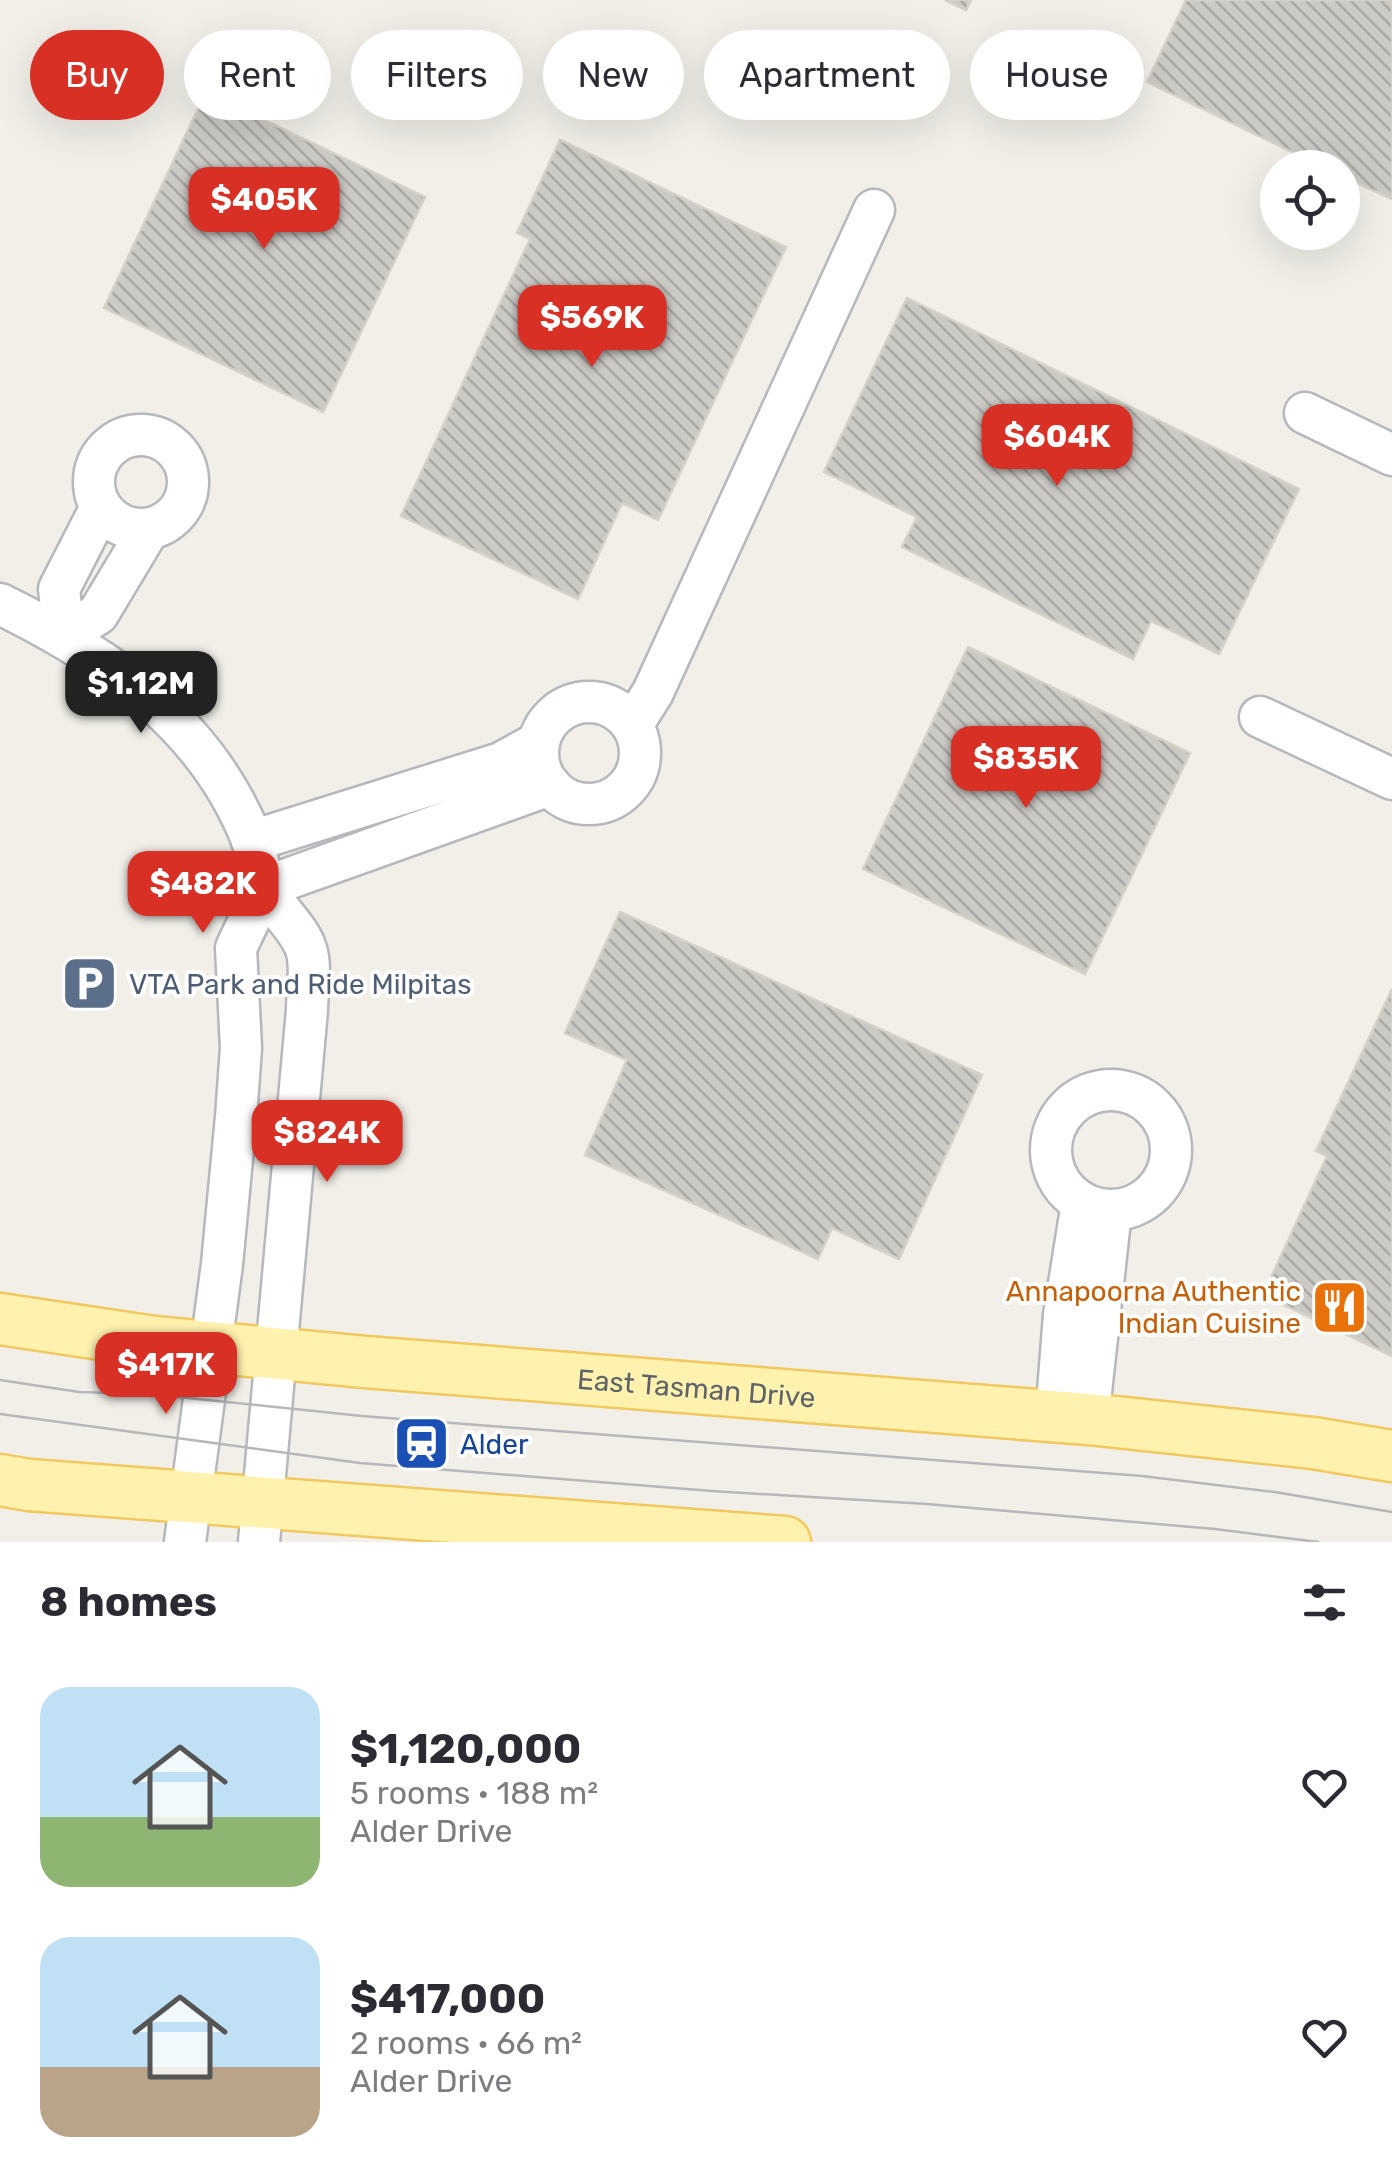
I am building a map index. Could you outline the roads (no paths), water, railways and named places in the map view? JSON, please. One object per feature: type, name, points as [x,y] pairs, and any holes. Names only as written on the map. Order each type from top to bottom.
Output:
[{"type":"main road","name":"East Tasman Drive","points":[[0,1319],[154,1342],[1072,1418],[1312,1443],[1392,1456]]},
{"type":"main road","points":[[0,1480],[188,1519],[785,1542]]},
{"type":"street","points":[[632,724],[653,692],[874,210]]},
{"type":"street","points":[[1305,413],[1392,455]]},
{"type":"street","points":[[132,435],[151,436],[168,443],[181,456],[188,474],[187,492],[180,509],[166,522],[149,528],[131,528],[114,521],[100,507],[94,490],[94,472],[102,454],[115,442],[132,435]]},
{"type":"street","points":[[64,635],[60,590],[100,507]]},
{"type":"street","points":[[64,635],[98,614],[149,528]]},
{"type":"street","points":[[0,604],[64,635],[152,698],[192,738],[226,788],[252,841],[265,888],[306,949],[307,1010],[261,1522]]},
{"type":"street","points":[[580,702],[600,702],[619,710],[632,724],[640,743],[640,764],[632,782],[618,796],[600,804],[579,804],[560,796],[550,785],[538,762],[538,742],[546,724],[561,710],[580,702]]},
{"type":"street","points":[[1260,717],[1392,779]]},
{"type":"street","points":[[252,841],[502,763],[538,742]]},
{"type":"street","points":[[188,1519],[222,1264],[241,1048],[236,948],[265,888],[550,785]]},
{"type":"street","points":[[1072,1418],[1096,1207]]},
{"type":"tram line","points":[[0,1380],[79,1392],[149,1394],[362,1416],[1142,1476],[1275,1492],[1392,1512]]},
{"type":"tram line","points":[[0,1414],[360,1463],[927,1504],[1318,1542]]},
{"type":"place","name":"VTA Park and Ride Milpitas","points":[[90,984]]},
{"type":"place","name":"Annapoorna Authentic Indian Cuisine","points":[[1340,1307]]},
{"type":"place","name":"Alder","points":[[421,1444]]}]
